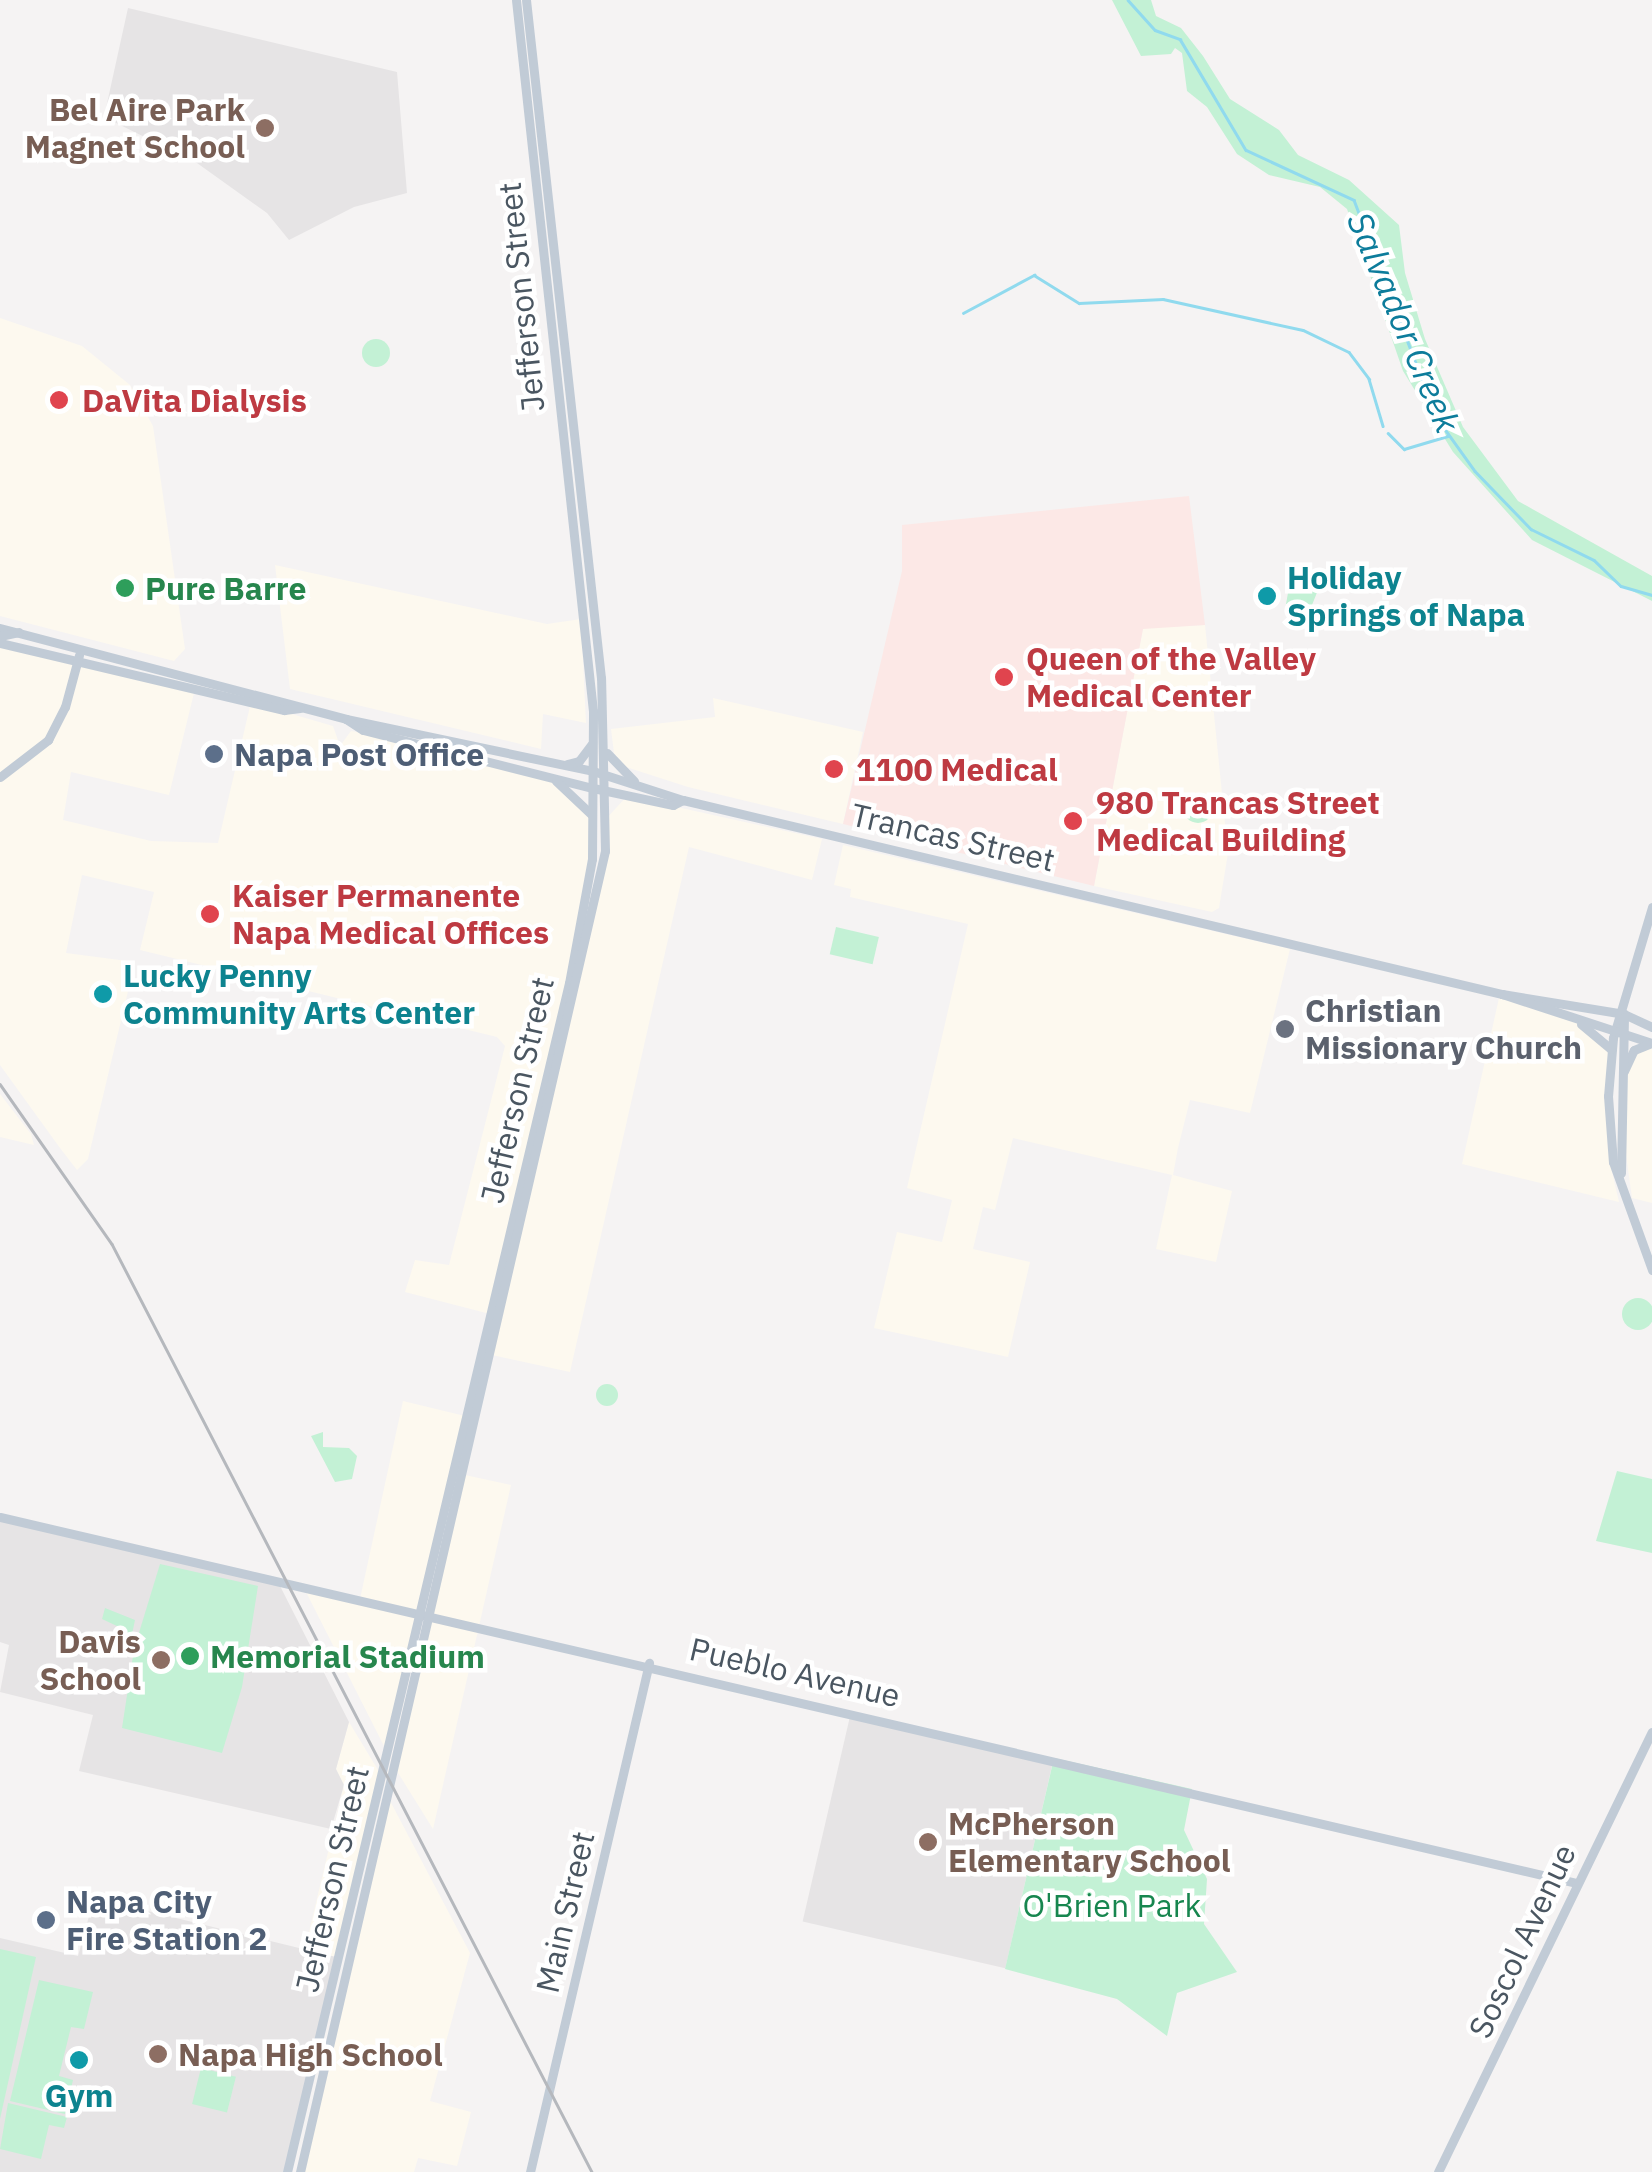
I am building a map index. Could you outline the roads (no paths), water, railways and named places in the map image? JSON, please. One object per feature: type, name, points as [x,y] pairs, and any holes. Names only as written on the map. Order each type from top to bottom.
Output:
[{"type":"main road","name":"Jefferson Street","points":[[287,2172],[577,945],[592,816],[594,741],[516,0]]},
{"type":"main road","name":"Jefferson Street","points":[[300,2172],[579,985],[606,819],[605,750],[526,0]]},
{"type":"main road","name":"Trancas Street","points":[[0,628],[457,747],[592,788],[673,805],[683,800]]},
{"type":"main road","points":[[0,640],[19,632]]},
{"type":"main road","name":"Trancas Street","points":[[0,640],[284,710],[303,708]]},
{"type":"main road","points":[[0,777],[48,740],[80,647]]},
{"type":"main road","points":[[203,691],[241,690]]},
{"type":"main road","name":"Trancas Street","points":[[346,719],[362,730],[593,771],[683,800],[1502,994],[1624,1014],[1652,1027]]},
{"type":"main road","points":[[559,765],[579,761],[594,741]]},
{"type":"main road","points":[[605,750],[640,786]]},
{"type":"main road","points":[[545,774],[576,793],[592,816]]},
{"type":"main road","points":[[606,819],[626,796]]},
{"type":"main road","points":[[1620,1173],[1621,1032],[1652,908]]},
{"type":"main road","name":"Trancas Street","points":[[1502,994],[1652,1043]]},
{"type":"main road","points":[[1551,1012],[1598,1033],[1611,1051]]},
{"type":"main road","points":[[1621,1032],[1611,1051],[1608,1111],[1613,1162],[1652,1270]]},
{"type":"main road","points":[[1620,1083],[1634,1050],[1652,1043]]},
{"type":"main road","points":[[1608,1111],[1623,1154]]},
{"type":"main road","name":"Pueblo Avenue","points":[[0,1517],[649,1663],[1576,1883]]},
{"type":"main road","name":"Main Street","points":[[530,2172],[649,1663]]},
{"type":"main road","name":"Soscol Avenue","points":[[1438,2172],[1652,1732]]},
{"type":"waterway","name":"Salvador Creek","points":[[1128,0],[1155,30],[1180,39],[1246,150],[1354,200],[1437,418],[1475,471],[1531,529],[1594,560],[1621,586],[1652,595]]},
{"type":"waterway","points":[[963,313],[1034,275],[1079,303],[1163,299],[1303,330],[1349,352],[1369,379],[1383,426]]},
{"type":"waterway","points":[[1388,433],[1404,449],[1448,436]]},
{"type":"railway","points":[[0,1084],[112,1244],[592,2172]]},
{"type":"place","name":"Bel Aire Park Magnet School","points":[[265,128]]},
{"type":"place","name":"DaVita Dialysis","points":[[59,400]]},
{"type":"place","name":"Pure Barre","points":[[125,588]]},
{"type":"place","name":"Holiday Springs of Napa","points":[[1267,596]]},
{"type":"place","name":"Queen of the Valley Medical Center","points":[[1004,677]]},
{"type":"place","name":"Napa Post Office","points":[[214,754]]},
{"type":"place","name":"1100 Medical","points":[[834,769]]},
{"type":"place","name":"980 Trancas Street Medical Building","points":[[1073,821]]},
{"type":"place","name":"Kaiser Permanente Napa Medical Offices","points":[[210,914]]},
{"type":"place","name":"Lucky Penny Community Arts Center","points":[[103,994]]},
{"type":"place","name":"Christian Missionary Church","points":[[1285,1029]]},
{"type":"place","name":"Memorial Stadium","points":[[190,1656]]},
{"type":"place","name":"Davis School","points":[[161,1660]]},
{"type":"place","name":"McPherson Elementary School","points":[[928,1842]]},
{"type":"place","name":"Napa City Fire Station 2","points":[[46,1920]]},
{"type":"place","name":"Napa High School","points":[[158,2054]]},
{"type":"place","name":"Gym","points":[[79,2060]]},
{"type":"park label","name":"O'Brien Park","points":[[1112,1905]]}]
